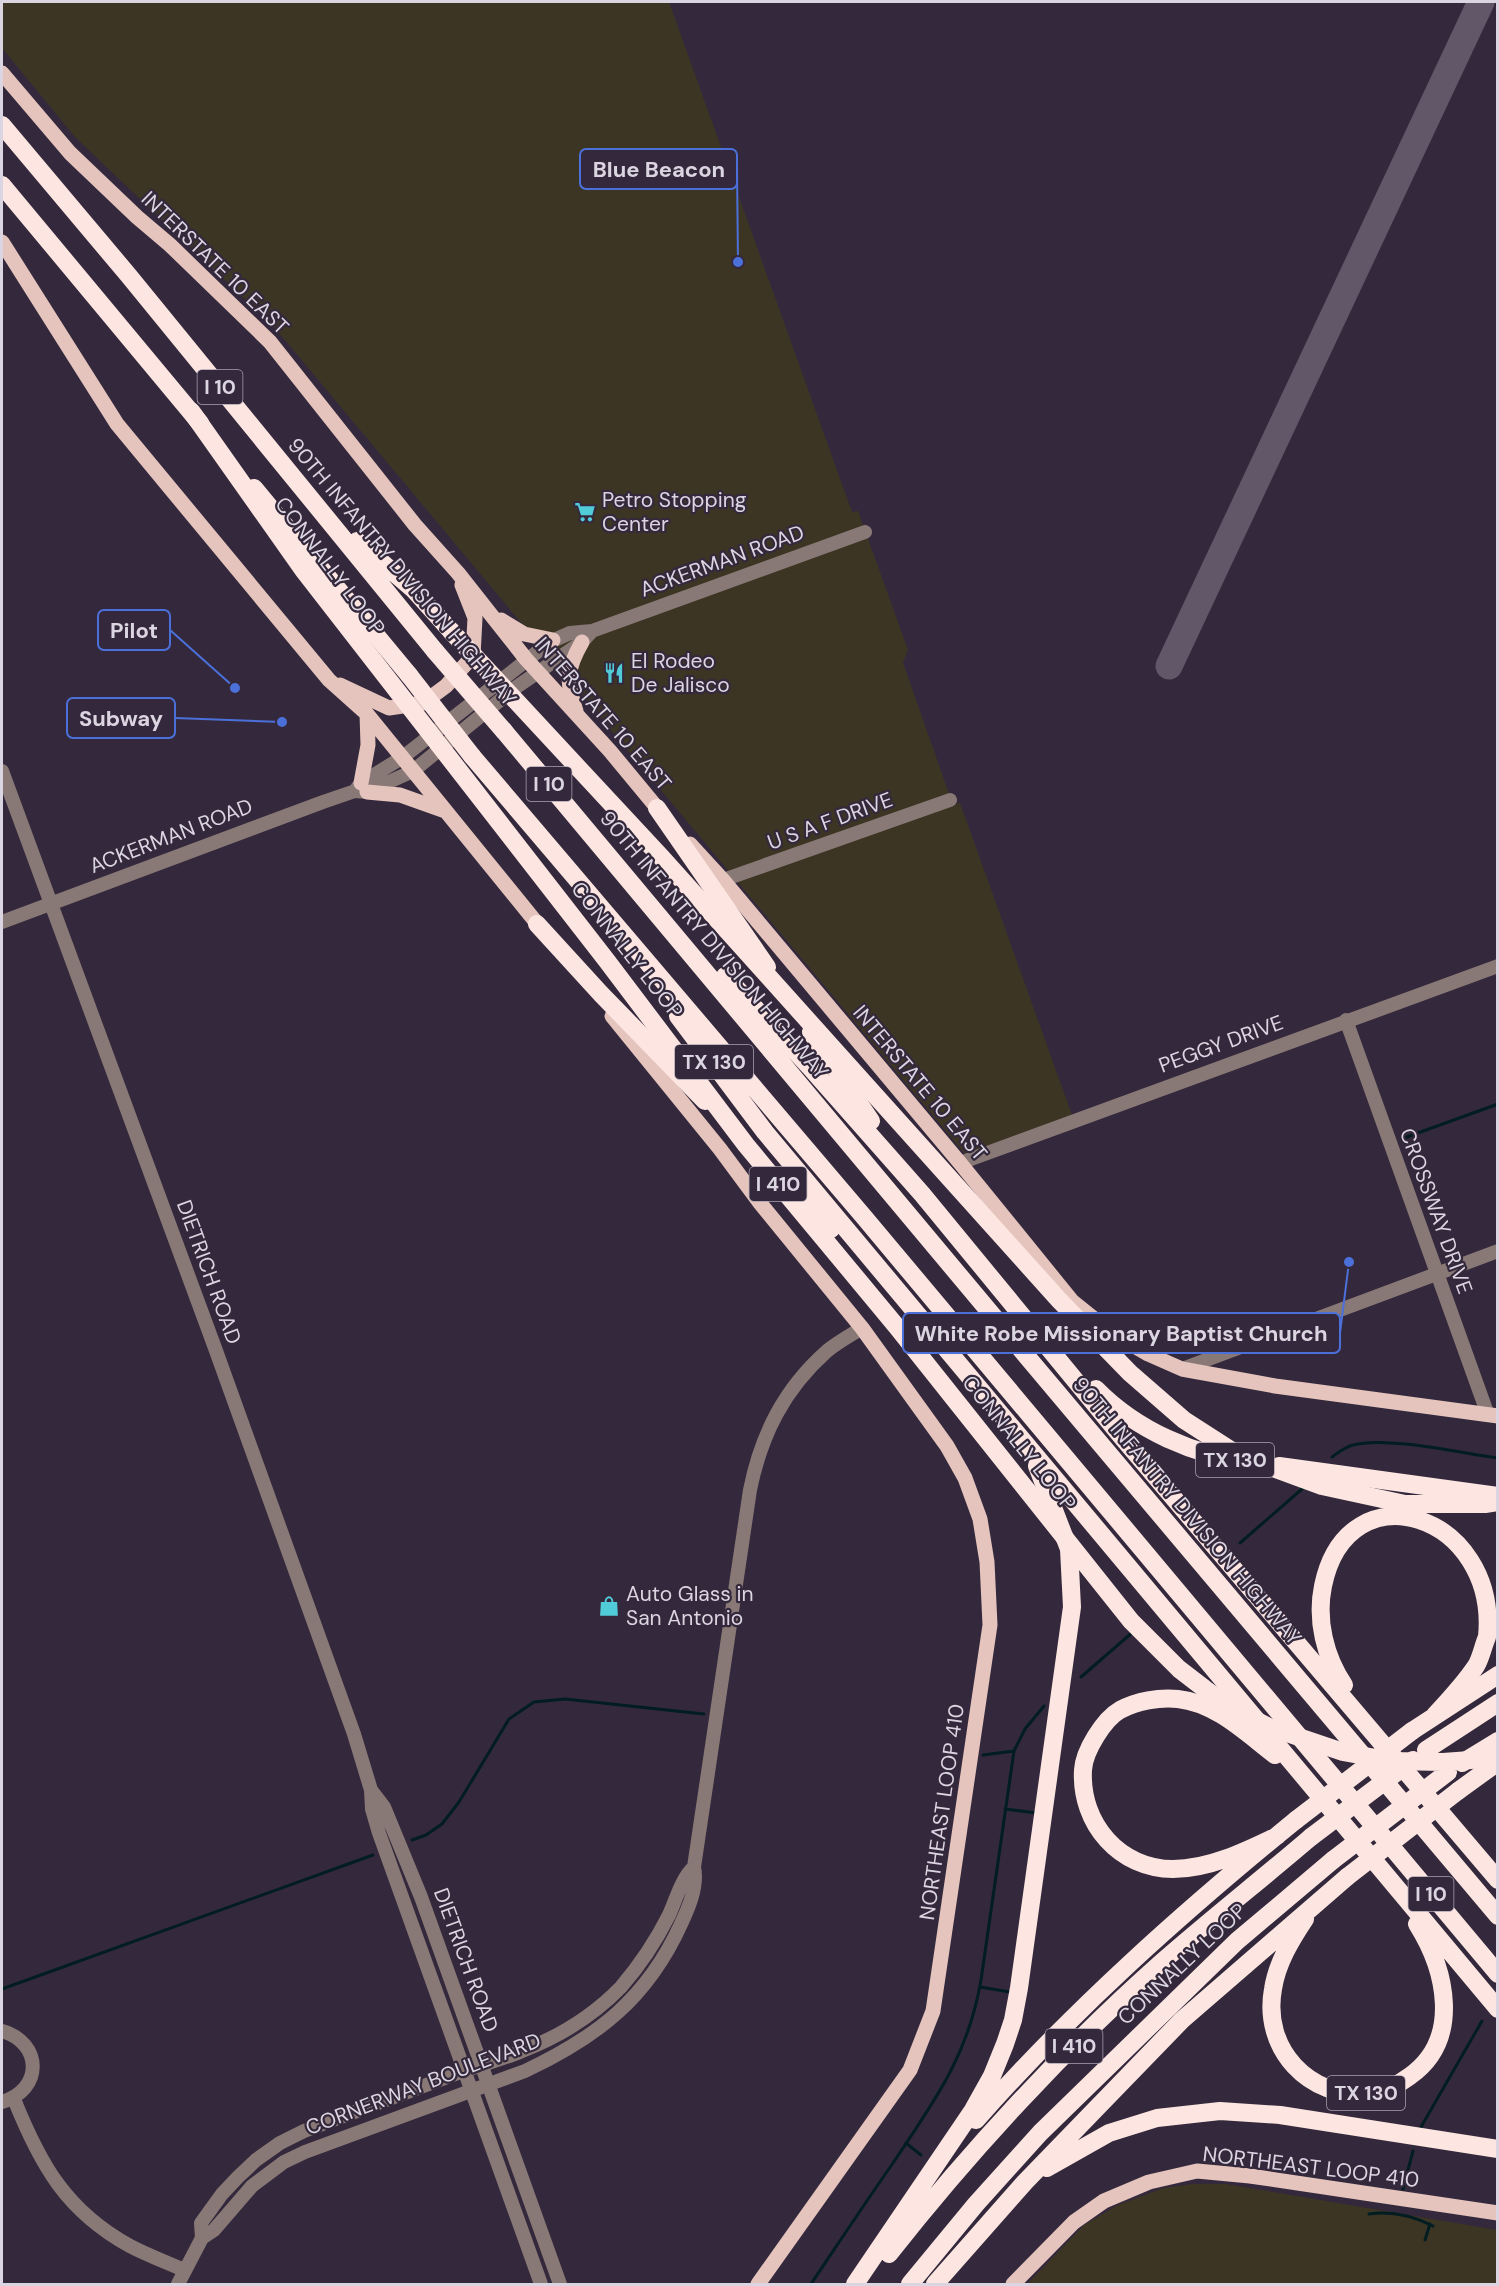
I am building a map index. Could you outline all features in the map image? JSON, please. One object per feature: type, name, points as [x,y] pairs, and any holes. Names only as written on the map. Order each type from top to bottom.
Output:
[{"type":"highway","name":"90TH INFANTRY DIVISION HIGHWAY","points":[[2,125],[129,276],[435,651],[594,837],[1497,1916]]},
{"type":"highway","name":"I 10","points":[[2,185],[409,675],[472,756],[872,1226],[1497,1974]]},
{"type":"highway","points":[[2,195],[105,308]]},
{"type":"highway","name":"CONNALLY LOOP","points":[[191,411],[304,571],[746,1145],[897,1327],[1131,1621],[1179,1669],[1204,1689],[1230,1707],[1269,1727],[1343,1752],[1392,1761],[1497,1760]]},
{"type":"highway","points":[[318,507],[414,590],[662,858],[1059,1300],[1130,1373],[1184,1420],[1240,1456],[1322,1486],[1405,1504],[1497,1502]]},
{"type":"highway","points":[[657,808],[922,1194]]},
{"type":"highway","name":"TX 130","points":[[594,837],[809,1066],[922,1194],[1022,1314],[1112,1406],[1174,1443],[1233,1460],[1497,1496]]},
{"type":"highway","name":"TX 130","points":[[552,849],[765,1132],[880,1271],[1304,1777],[1387,1877],[1423,1933],[1439,1970],[1445,1996],[1445,2018],[1439,2039],[1429,2060],[1403,2082],[1369,2094],[1343,2093],[1324,2088],[1307,2079],[1287,2056],[1273,2026],[1272,1990],[1282,1960],[1310,1911],[1326,1893],[1347,1877],[1458,1791],[1497,1760]]},
{"type":"highway","points":[[537,924],[601,994],[830,1228],[880,1271]]},
{"type":"highway","points":[[1022,1314],[1128,1445],[1497,1880]]},
{"type":"highway","points":[[855,2284],[973,2110],[992,2076],[1013,2020],[1072,1607],[1069,1549],[1036,1465],[1019,1437]]},
{"type":"highway","points":[[1375,1735],[1335,1671],[1321,1628],[1320,1611],[1324,1581],[1336,1551],[1354,1533],[1383,1519],[1415,1515],[1445,1525],[1459,1534],[1479,1554],[1488,1569],[1493,1586],[1495,1603],[1493,1620],[1477,1665],[1435,1715]]},
{"type":"highway","points":[[932,2171],[997,2097],[1075,2018],[1202,1898],[1296,1820],[1412,1731],[1497,1675]]},
{"type":"highway","points":[[1277,1836],[1249,1850],[1205,1864],[1174,1869],[1148,1866],[1137,1862],[1112,1847],[1089,1808],[1083,1770],[1088,1753],[1097,1734],[1119,1711],[1157,1698],[1179,1699],[1206,1706],[1243,1729],[1304,1777]]},
{"type":"highway","name":"CONNALLY LOOP","points":[[865,2284],[926,2207],[1062,2058],[1161,1963],[1311,1836],[1426,1750],[1497,1703]]},
{"type":"highway","name":"CONNALLY LOOP","points":[[910,2284],[976,2204],[1040,2133],[1236,1941],[1333,1860],[1448,1772],[1497,1741]]},
{"type":"highway","points":[[1458,1791],[1497,1774]]},
{"type":"highway","points":[[1387,1877],[1497,2009]]},
{"type":"highway","points":[[934,2284],[1025,2182],[1182,2020],[1326,1893]]},
{"type":"highway","points":[[1025,2182],[1062,2158],[1109,2133],[1158,2118],[1220,2110],[1280,2115],[1497,2149]]},
{"type":"main road","name":"INTERSTATE 10 EAST","points":[[2,73],[70,153],[137,217],[170,244],[270,342],[415,525],[458,573],[526,659],[723,880],[960,1163],[1072,1301],[1112,1333],[1148,1354],[1182,1369]]},
{"type":"main road","points":[[2,242],[117,424],[329,680],[367,714],[403,757],[862,1328]]},
{"type":"main road","points":[[329,680],[389,708],[423,703],[446,686],[473,656],[475,618],[458,573]]},
{"type":"main road","points":[[485,608],[513,628],[538,638],[553,640]]},
{"type":"main road","points":[[578,716],[569,689],[568,673],[572,660],[587,636]]},
{"type":"main road","points":[[367,714],[368,745],[361,789],[400,795],[447,812]]},
{"type":"main road","name":"NORTHEAST LOOP 410","points":[[758,2284],[910,2070],[933,2011],[990,1625],[987,1562],[980,1519],[965,1478],[947,1446],[862,1328]]},
{"type":"main road","points":[[1182,1369],[1275,1386],[1493,1416]]},
{"type":"main road","name":"NORTHEAST LOOP 410","points":[[1013,2284],[1074,2222],[1104,2201],[1149,2182],[1197,2171],[1251,2176],[1497,2213]]},
{"type":"street","name":"ACKERMAN ROAD","points":[[2,922],[413,771],[537,672],[587,636],[865,532]]},
{"type":"street","name":"ACKERMAN ROAD","points":[[361,789],[553,640],[570,633],[587,636]]},
{"type":"street","name":"DIETRICH ROAD","points":[[2,771],[49,904],[215,1348],[354,1734],[371,1790],[372,1809],[379,1833],[541,2284]]},
{"type":"street","name":"U S A F DRIVE","points":[[723,880],[951,800]]},
{"type":"street","name":"PEGGY DRIVE","points":[[960,1163],[1497,966]]},
{"type":"street","name":"CROSSWAY DRIVE","points":[[1346,1020],[1436,1273],[1493,1416]]},
{"type":"street","points":[[1182,1369],[1497,1251]]},
{"type":"street","name":"CORNERWAY BOULEVARD","points":[[178,2284],[202,2238],[214,2230],[252,2186],[284,2162],[325,2144],[525,2071],[567,2050],[615,2017],[647,1982],[674,1942],[696,1880],[694,1868],[750,1490],[759,1449],[773,1417],[809,1369],[829,1350],[862,1328]]},
{"type":"street","name":"DIETRICH ROAD","points":[[371,1790],[384,1807],[421,1897],[561,2284]]},
{"type":"street","name":"CORNERWAY BOULEVARD","points":[[202,2238],[201,2223],[222,2194],[256,2160],[280,2143],[304,2131],[464,2071],[522,2052],[566,2029],[592,2012],[620,1988],[653,1944],[687,1874],[694,1868]]},
{"type":"street","points":[[2,2031],[13,2034],[22,2041],[33,2061],[33,2072],[29,2083],[23,2092],[8,2101],[44,2165],[74,2203],[111,2234],[131,2247],[184,2271]]},
{"type":"shaded area","points":[[2,2],[669,2],[852,512],[858,511],[908,650],[903,663],[953,805],[960,803],[1072,1115],[965,1154],[274,327],[75,137],[2,48]]},
{"type":"shaded area","points":[[1193,2184],[1226,2184],[1497,2230],[1497,2284],[1027,2284],[1084,2225],[1118,2205],[1163,2188]]},
{"type":"waterway","points":[[1404,1138],[1498,1104]]},
{"type":"waterway","points":[[1332,1457],[1353,1445],[1384,1443],[1424,1446],[1498,1458]]},
{"type":"waterway","points":[[1240,1543],[1302,1489]]},
{"type":"waterway","points":[[1081,1677],[1134,1631]]},
{"type":"waterway","points":[[412,1840],[426,1835],[442,1824],[459,1802],[509,1719],[534,1702],[565,1699],[704,1714]]},
{"type":"waterway","points":[[811,2284],[923,2119],[959,2055],[968,2032],[981,1980],[1014,1751],[1025,1729],[1044,1706]]},
{"type":"waterway","points":[[983,1755],[1014,1751]]},
{"type":"waterway","points":[[1005,1809],[1037,1813]]},
{"type":"waterway","points":[[2,1989],[373,1855]]},
{"type":"waterway","points":[[980,1987],[1010,1992]]},
{"type":"waterway","points":[[1421,2127],[1482,2021]]},
{"type":"waterway","points":[[906,2143],[921,2155]]},
{"type":"waterway","points":[[1403,2189],[1413,2151]]},
{"type":"waterway","points":[[1369,2214],[1402,2215],[1433,2226]]},
{"type":"waterway","points":[[1425,2240],[1430,2224]]},
{"type":"taxiway","points":[[1169,666],[1481,2]]},
{"type":"place","name":"Blue Beacon","points":[[738,262]]},
{"type":"place","name":"Petro Stopping Center","points":[[585,512]]},
{"type":"place","name":"El Rodeo De Jalisco","points":[[614,673]]},
{"type":"place","name":"Pilot","points":[[235,688]]},
{"type":"place","name":"Subway","points":[[282,722]]},
{"type":"place","name":"White Robe Missionary Baptist Church","points":[[1349,1262]]},
{"type":"place","name":"Auto Glass in San Antonio","points":[[609,1606]]}]
